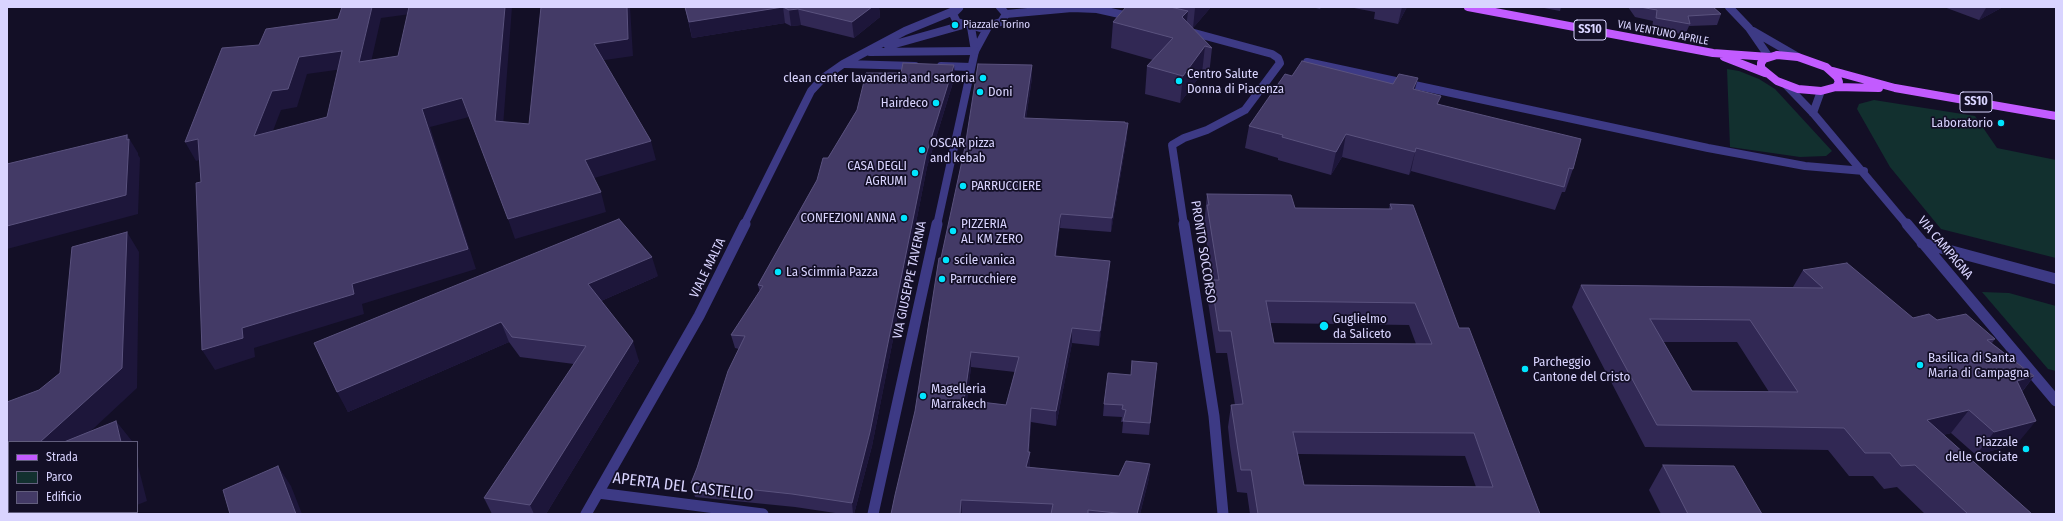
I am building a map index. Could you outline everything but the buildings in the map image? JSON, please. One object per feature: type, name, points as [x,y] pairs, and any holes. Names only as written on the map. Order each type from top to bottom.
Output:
[{"type":"main road","name":"VIA VENTUNO APRILE","points":[[1468,7],[1713,53],[1769,57],[1777,55],[1798,57],[1817,63],[1833,71],[1895,88],[2056,116]]},
{"type":"main road","name":"VIA VENTUNO APRILE","points":[[1713,53],[1765,72],[1786,85],[1798,89],[1821,91],[1836,87],[1895,88]]},
{"type":"main road","points":[[1765,72],[1761,63],[1769,57]]},
{"type":"main road","points":[[1833,71],[1839,82],[1836,87]]},
{"type":"street","points":[[1000,7],[1006,14]]},
{"type":"street","points":[[1729,7],[1749,28],[1769,57]]},
{"type":"street","points":[[1006,14],[1072,8],[1097,9],[1140,19]]},
{"type":"street","name":"VIA GIUSEPPE TAVERNA","points":[[958,9],[954,18],[967,26],[975,51]]},
{"type":"street","name":"VIALE MALTA","points":[[586,514],[699,316],[811,91],[823,78],[843,64],[906,31],[958,9]]},
{"type":"street","points":[[988,27],[1002,22],[1006,14]]},
{"type":"street","name":"VIALE MALTA","points":[[868,52],[967,26],[988,27]]},
{"type":"street","name":"VIA GIUSEPPE TAVERNA","points":[[873,514],[971,67],[975,51],[988,27]]},
{"type":"street","points":[[1749,28],[1798,57]]},
{"type":"street","name":"PRONTO SOCCORSO","points":[[1179,29],[1272,54],[1278,58],[1280,63],[1245,110],[1207,130],[1184,138],[1172,145],[1214,416],[1223,514]]},
{"type":"street","points":[[868,52],[975,51]]},
{"type":"street","points":[[1307,62],[1708,148],[1805,166],[1864,171]]},
{"type":"street","points":[[843,64],[971,67]]},
{"type":"street","name":"VIA CAMPAGNA","points":[[1786,85],[1864,171],[1922,243],[2056,401]]},
{"type":"street","points":[[1813,113],[1821,91]]},
{"type":"street","points":[[1922,243],[2056,279]]},
{"type":"street","name":"APERTA DEL CASTELLO","points":[[598,494],[762,514]]},
{"type":"green space","points":[[1727,69],[1739,71],[1759,79],[1775,89],[1832,151],[1826,156],[1800,157],[1730,147]]},
{"type":"green space","points":[[1874,100],[1975,116],[1997,148],[2056,160],[2056,258],[1941,229],[1890,167],[1857,109],[1859,104]]},
{"type":"green space","points":[[1982,292],[2009,293],[2056,306],[2056,371],[2048,369]]},
{"type":"place","name":"Piazzale Torino","points":[[955,25]]},
{"type":"place","name":"clean center lavanderia and sartoria","points":[[983,78]]},
{"type":"place","name":"Centro Salute Donna di Piacenza","points":[[1179,81]]},
{"type":"place","name":"Doni","points":[[980,92]]},
{"type":"place","name":"Hairdeco","points":[[936,103]]},
{"type":"place","name":"Laboratorio","points":[[2001,123]]},
{"type":"place","name":"OSCAR pizza and kebab","points":[[922,150]]},
{"type":"place","name":"CASA DEGLI AGRUMI","points":[[915,173]]},
{"type":"place","name":"PARRUCCIERE","points":[[963,186]]},
{"type":"place","name":"CONFEZIONI ANNA","points":[[904,218]]},
{"type":"place","name":"PIZZERIA AL KM ZERO","points":[[953,231]]},
{"type":"place","name":"scile vanica","points":[[946,260]]},
{"type":"place","name":"La Scimmia Pazza","points":[[778,272]]},
{"type":"place","name":"Parrucchiere","points":[[942,279]]},
{"type":"place","name":"Guglielmo da Saliceto","points":[[1324,326]]},
{"type":"place","name":"Basilica di Santa Maria di Campagna","points":[[1920,365]]},
{"type":"place","name":"Parcheggio Cantone del Cristo","points":[[1525,369]]},
{"type":"place","name":"Magelleria Marrakech","points":[[923,396]]},
{"type":"place","name":"Piazzale delle Crociate","points":[[2026,449]]}]
